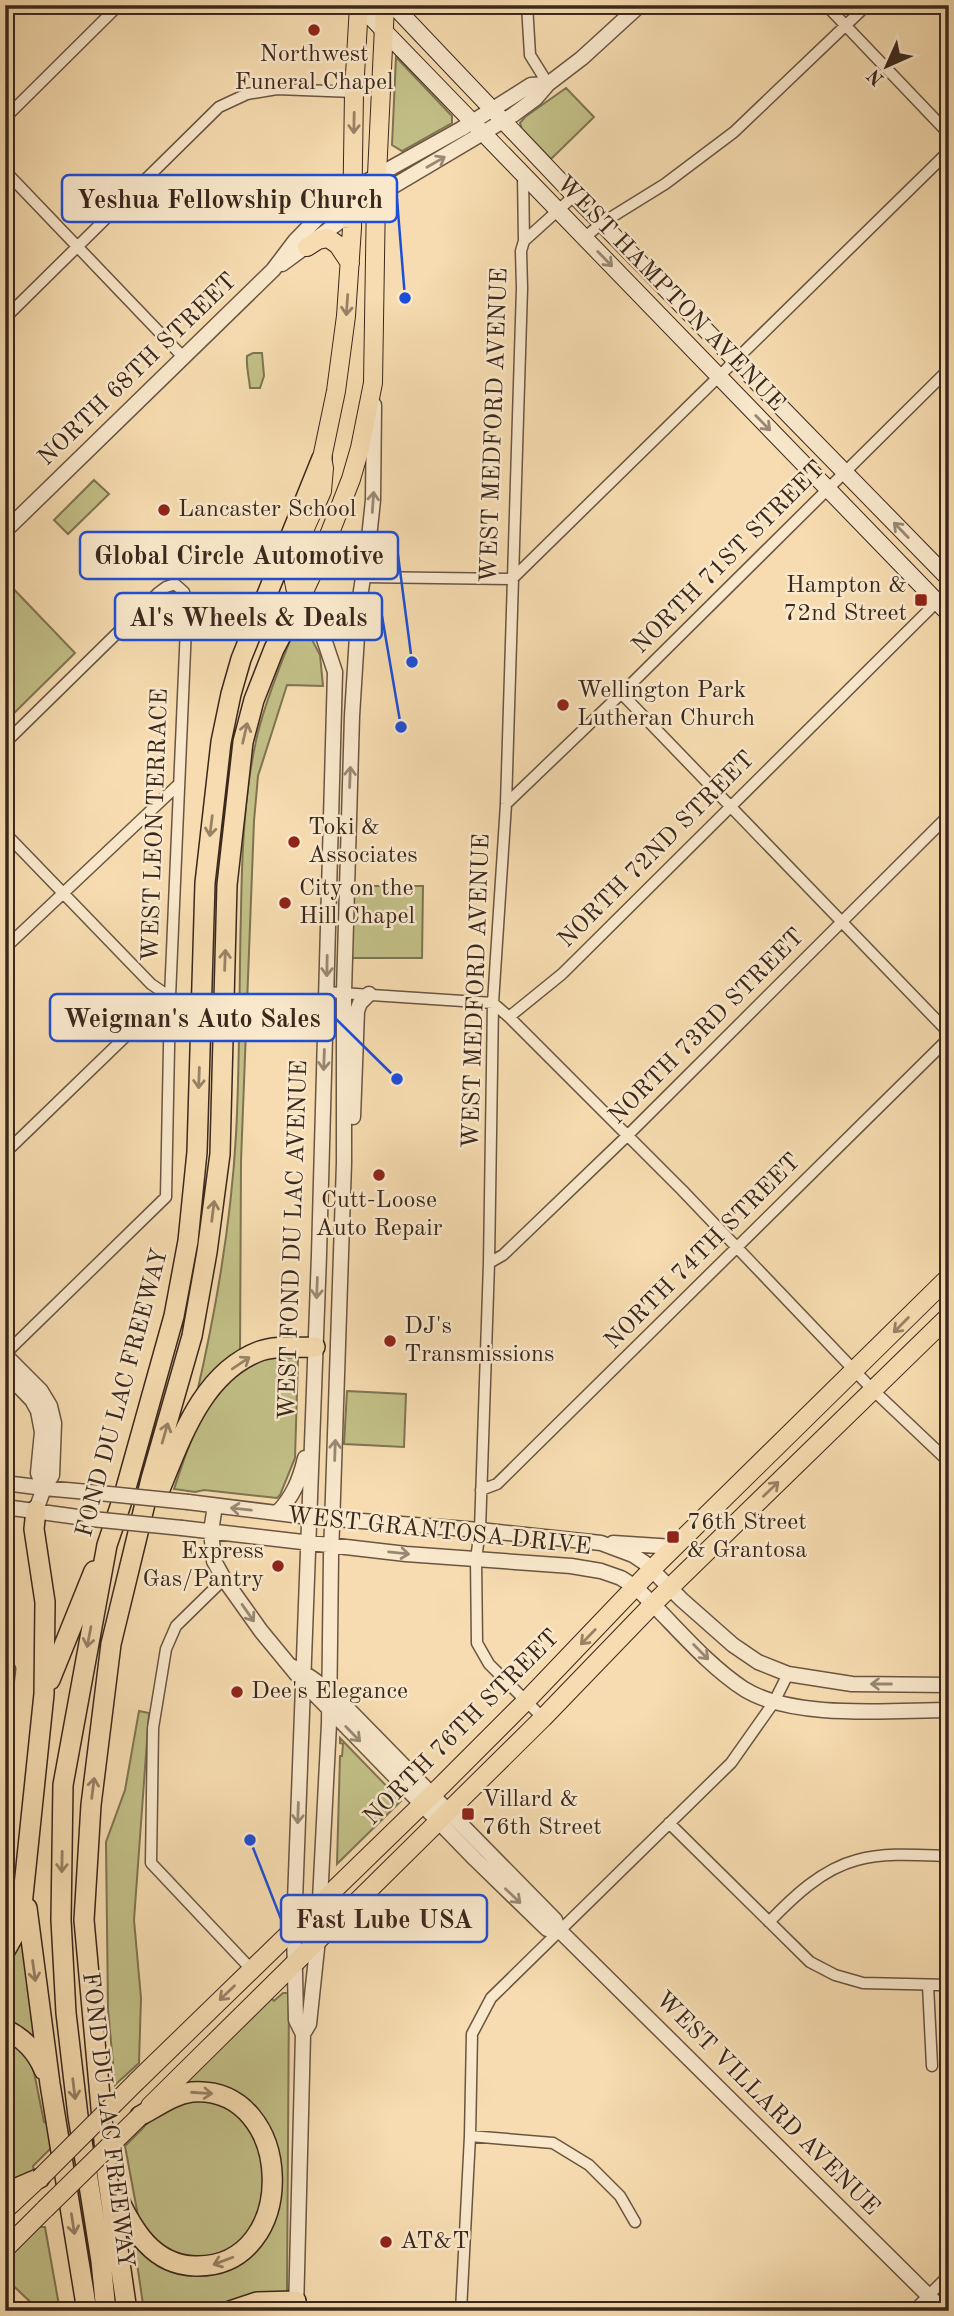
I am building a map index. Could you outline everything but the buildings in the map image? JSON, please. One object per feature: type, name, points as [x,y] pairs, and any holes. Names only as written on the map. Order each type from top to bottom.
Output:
[{"type":"highway","name":"FOND DU LAC FREEWAY","points":[[106,2311],[66,2013],[61,1920],[63,1786],[107,1545],[124,1495],[174,1317],[188,1241],[197,1152],[205,883],[221,742],[241,660],[322,458]]},
{"type":"highway","name":"FOND DU LAC FREEWAY","points":[[127,2311],[107,2174],[84,1920],[90,1805],[111,1644],[151,1479],[192,1336],[207,1252],[220,1154],[227,885],[243,742],[254,700],[274,649],[300,600]]},
{"type":"highway","points":[[135,1546],[186,1428],[212,1385],[237,1364],[260,1351],[315,1347]]},
{"type":"highway","points":[[5,1951],[21,1915],[44,1694],[45,1602],[34,1529],[36,1510]]},
{"type":"highway","points":[[44,1694],[78,1605],[107,1545]]},
{"type":"highway","points":[[26,1879],[30,1942],[50,2084],[87,2311]]},
{"type":"highway","points":[[5,2029],[25,2042],[40,2057],[50,2084]]},
{"type":"highway","points":[[107,2174],[138,2236],[166,2260],[197,2266],[212,2265],[230,2259],[251,2243],[262,2228],[270,2204],[272,2168],[267,2144],[252,2116],[228,2097],[189,2092],[140,2116]]},
{"type":"highway","points":[[5,2193],[40,2178]]},
{"type":"highway","points":[[230,2311],[257,2302],[296,2306]]},
{"type":"main road","name":"WEST HAMPTON AVENUE","points":[[359,5],[949,614]]},
{"type":"main road","points":[[300,600],[293,585],[293,563],[322,491],[322,458],[341,356],[350,263],[359,5]]},
{"type":"main road","name":"WEST FOND DU LAC AVENUE","points":[[300,600],[351,479],[373,383],[376,196],[385,5]]},
{"type":"main road","name":"WEST HAMPTON AVENUE","points":[[393,5],[601,223],[949,579]]},
{"type":"main road","points":[[307,247],[318,240],[328,238],[338,245],[350,263]]},
{"type":"main road","name":"NORTH 76TH STREET","points":[[5,2210],[527,1700],[651,1570],[949,1277]]},
{"type":"main road","name":"NORTH 76TH STREET","points":[[5,2249],[543,1718],[653,1604],[949,1316]]},
{"type":"street","points":[[5,118],[119,5]]},
{"type":"street","points":[[527,5],[530,55],[548,84]]},
{"type":"street","name":"NORTH 68TH STREET","points":[[273,270],[352,212],[498,115],[531,85],[548,84],[582,58],[640,5]]},
{"type":"street","points":[[826,5],[949,134]]},
{"type":"street","points":[[584,238],[601,223],[665,184],[734,132],[867,5]]},
{"type":"street","points":[[5,318],[219,107],[247,94],[277,89],[354,92]]},
{"type":"street","name":"NORTH 68TH STREET","points":[[5,531],[273,270],[295,241],[331,203],[352,189],[477,128]]},
{"type":"street","points":[[362,577],[512,579],[949,151]]},
{"type":"street","points":[[5,171],[184,358]]},
{"type":"street","name":"WEST MEDFORD AVENUE","points":[[523,175],[524,241],[521,251],[506,804],[493,1003],[489,1263],[480,1530],[476,1559],[477,1643],[489,1664],[543,1718]]},
{"type":"street","name":"WEST MEDFORD AVENUE","points":[[524,241],[575,195]]},
{"type":"street","name":"NORTH 71ST STREET","points":[[506,804],[622,694],[949,369]]},
{"type":"street","name":"WEST FOND DU LAC AVENUE","points":[[303,2035],[309,2024],[318,1939],[330,1691],[344,1133],[344,992],[354,677],[362,577],[373,500],[373,383]]},
{"type":"street","name":"WEST LEON TERRACE","points":[[5,743],[158,593],[175,584],[184,592],[187,604],[170,997],[166,1197],[5,1354]]},
{"type":"street","name":"NORTH 72ND STREET","points":[[509,1017],[562,974],[949,590]]},
{"type":"street","name":"WEST FOND DU LAC AVENUE","points":[[296,2306],[303,2035],[296,2020],[294,1928],[299,1673],[313,1426],[335,672],[323,636],[300,600]]},
{"type":"street","points":[[622,694],[949,1033]]},
{"type":"street","points":[[5,947],[178,783]]},
{"type":"street","name":"NORTH 73RD STREET","points":[[489,1263],[503,1255],[628,1135],[949,815]]},
{"type":"street","points":[[5,833],[151,984],[170,997],[154,1009],[5,1153]]},
{"type":"street","points":[[326,992],[493,1003],[628,1135],[873,1390],[949,1462]]},
{"type":"street","points":[[344,1133],[353,1120],[357,1008],[369,994]]},
{"type":"street","name":"NORTH 74TH STREET","points":[[481,1490],[497,1484],[949,1038]]},
{"type":"street","points":[[315,1347],[325,1344],[339,1333]]},
{"type":"street","points":[[5,1354],[41,1391],[52,1415],[55,1433],[52,1475],[36,1510]]},
{"type":"street","points":[[5,1373],[38,1411],[42,1432],[38,1473],[44,1489]]},
{"type":"street","points":[[277,1513],[295,1490],[313,1426]]},
{"type":"street","name":"WEST GRANTOSA DRIVE","points":[[5,1483],[309,1517],[480,1530],[601,1543],[633,1555],[645,1563],[733,1646],[758,1662],[788,1674],[852,1684],[949,1685]]},
{"type":"street","name":"WEST VILLARD AVENUE","points":[[215,1506],[211,1531],[214,1561],[223,1578],[261,1631],[329,1709],[443,1816],[547,1928],[559,1930],[944,2311]]},
{"type":"street","name":"WEST GRANTOSA DRIVE","points":[[5,1507],[407,1554],[571,1566],[601,1571],[621,1578],[635,1587],[715,1666],[746,1689],[774,1702],[825,1710],[949,1710]]},
{"type":"street","points":[[571,1566],[573,1540]]},
{"type":"street","points":[[601,1543],[674,1547]]},
{"type":"street","points":[[223,1578],[176,1626],[166,1649],[153,1728],[151,1863],[251,1969]]},
{"type":"street","points":[[5,1659],[10,1669],[5,1710]]},
{"type":"street","name":"WEST VILLARD AVENUE","points":[[299,1673],[330,1691],[426,1799]]},
{"type":"street","points":[[461,2311],[472,2034],[491,1998],[731,1763],[774,1702],[788,1674]]},
{"type":"street","points":[[668,1823],[810,1962],[835,1975],[863,1983],[949,1985]]},
{"type":"street","points":[[769,1922],[793,1897],[826,1873],[856,1860],[889,1855],[949,1856]]},
{"type":"street","points":[[928,1985],[932,2066]]},
{"type":"street","points":[[470,2136],[553,2143],[589,2165],[620,2196],[635,2222]]},
{"type":"street","points":[[913,2311],[949,2275]]},
{"type":"shaded area","points":[[396,57],[452,116],[452,123],[402,151],[392,145]]},
{"type":"shaded area","points":[[566,88],[594,117],[551,159],[522,129],[520,123]]},
{"type":"shaded area","points":[[262,353],[264,376],[260,388],[250,388],[247,356]]},
{"type":"shaded area","points":[[94,480],[109,494],[68,534],[54,520]]},
{"type":"shaded area","points":[[5,580],[75,653],[5,722]]},
{"type":"shaded area","points":[[299,617],[307,623],[305,626],[320,655],[323,686],[287,685],[258,776],[241,1161],[240,1357],[196,1397],[222,1267],[234,1168],[242,866],[250,776],[262,717]]},
{"type":"shaded area","points":[[353,886],[423,886],[422,958],[350,958]]},
{"type":"shaded area","points":[[287,1353],[298,1359],[295,1458],[280,1495],[277,1498],[174,1489],[200,1421],[218,1391],[246,1365]]},
{"type":"shaded area","points":[[347,1391],[406,1394],[404,1447],[344,1444]]},
{"type":"shaded area","points":[[139,1711],[149,1713],[134,1920],[141,1998],[139,2063],[115,2085],[108,2009],[106,1842],[125,1790]]},
{"type":"shaded area","points":[[340,1738],[401,1801],[337,1864],[340,1756],[343,1744],[340,1743]]},
{"type":"shaded area","points":[[24,1930],[45,2055],[5,2025],[5,1962]]},
{"type":"shaded area","points":[[283,1993],[289,1993],[287,2293],[223,2311],[144,2311],[134,2243],[218,2270],[271,2216],[259,2120],[182,2087],[271,1998],[274,2001]]},
{"type":"shaded area","points":[[5,2035],[25,2051],[34,2072],[44,2122],[49,2124],[53,2146],[33,2166],[34,2171],[5,2188]]},
{"type":"shaded area","points":[[183,2101],[215,2101],[241,2116],[260,2144],[265,2180],[257,2226],[225,2256],[176,2259],[141,2232],[125,2146],[144,2127],[148,2119]]},
{"type":"shaded area","points":[[38,2227],[45,2227],[60,2311],[40,2311],[5,2278],[5,2260]]},
{"type":"place","name":"Northwest Funeral Chapel","points":[[314,30]]},
{"type":"place","name":"Yeshua Fellowship Church","points":[[405,298]]},
{"type":"place","name":"Lancaster School","points":[[164,510]]},
{"type":"place","name":"Hampton & 72nd Street","points":[[921,600]]},
{"type":"place","name":"Global Circle Automotive","points":[[412,662]]},
{"type":"place","name":"Wellington Park Lutheran Church","points":[[563,705]]},
{"type":"place","name":"Al's Wheels & Deals","points":[[401,727]]},
{"type":"place","name":"Toki & Associates","points":[[294,842]]},
{"type":"place","name":"City on the Hill Chapel","points":[[285,903]]},
{"type":"place","name":"Weigman's Auto Sales","points":[[397,1079]]},
{"type":"place","name":"Cutt-Loose Auto Repair","points":[[379,1175]]},
{"type":"place","name":"DJ's Transmissions","points":[[390,1341]]},
{"type":"place","name":"76th Street & Grantosa","points":[[673,1537]]},
{"type":"place","name":"Express Gas/Pantry","points":[[278,1566]]},
{"type":"place","name":"Dee's Elegance","points":[[237,1692]]},
{"type":"place","name":"Villard & 76th Street","points":[[468,1814]]},
{"type":"place","name":"Fast Lube USA","points":[[250,1840]]},
{"type":"place","name":"AT&T","points":[[386,2242]]}]
